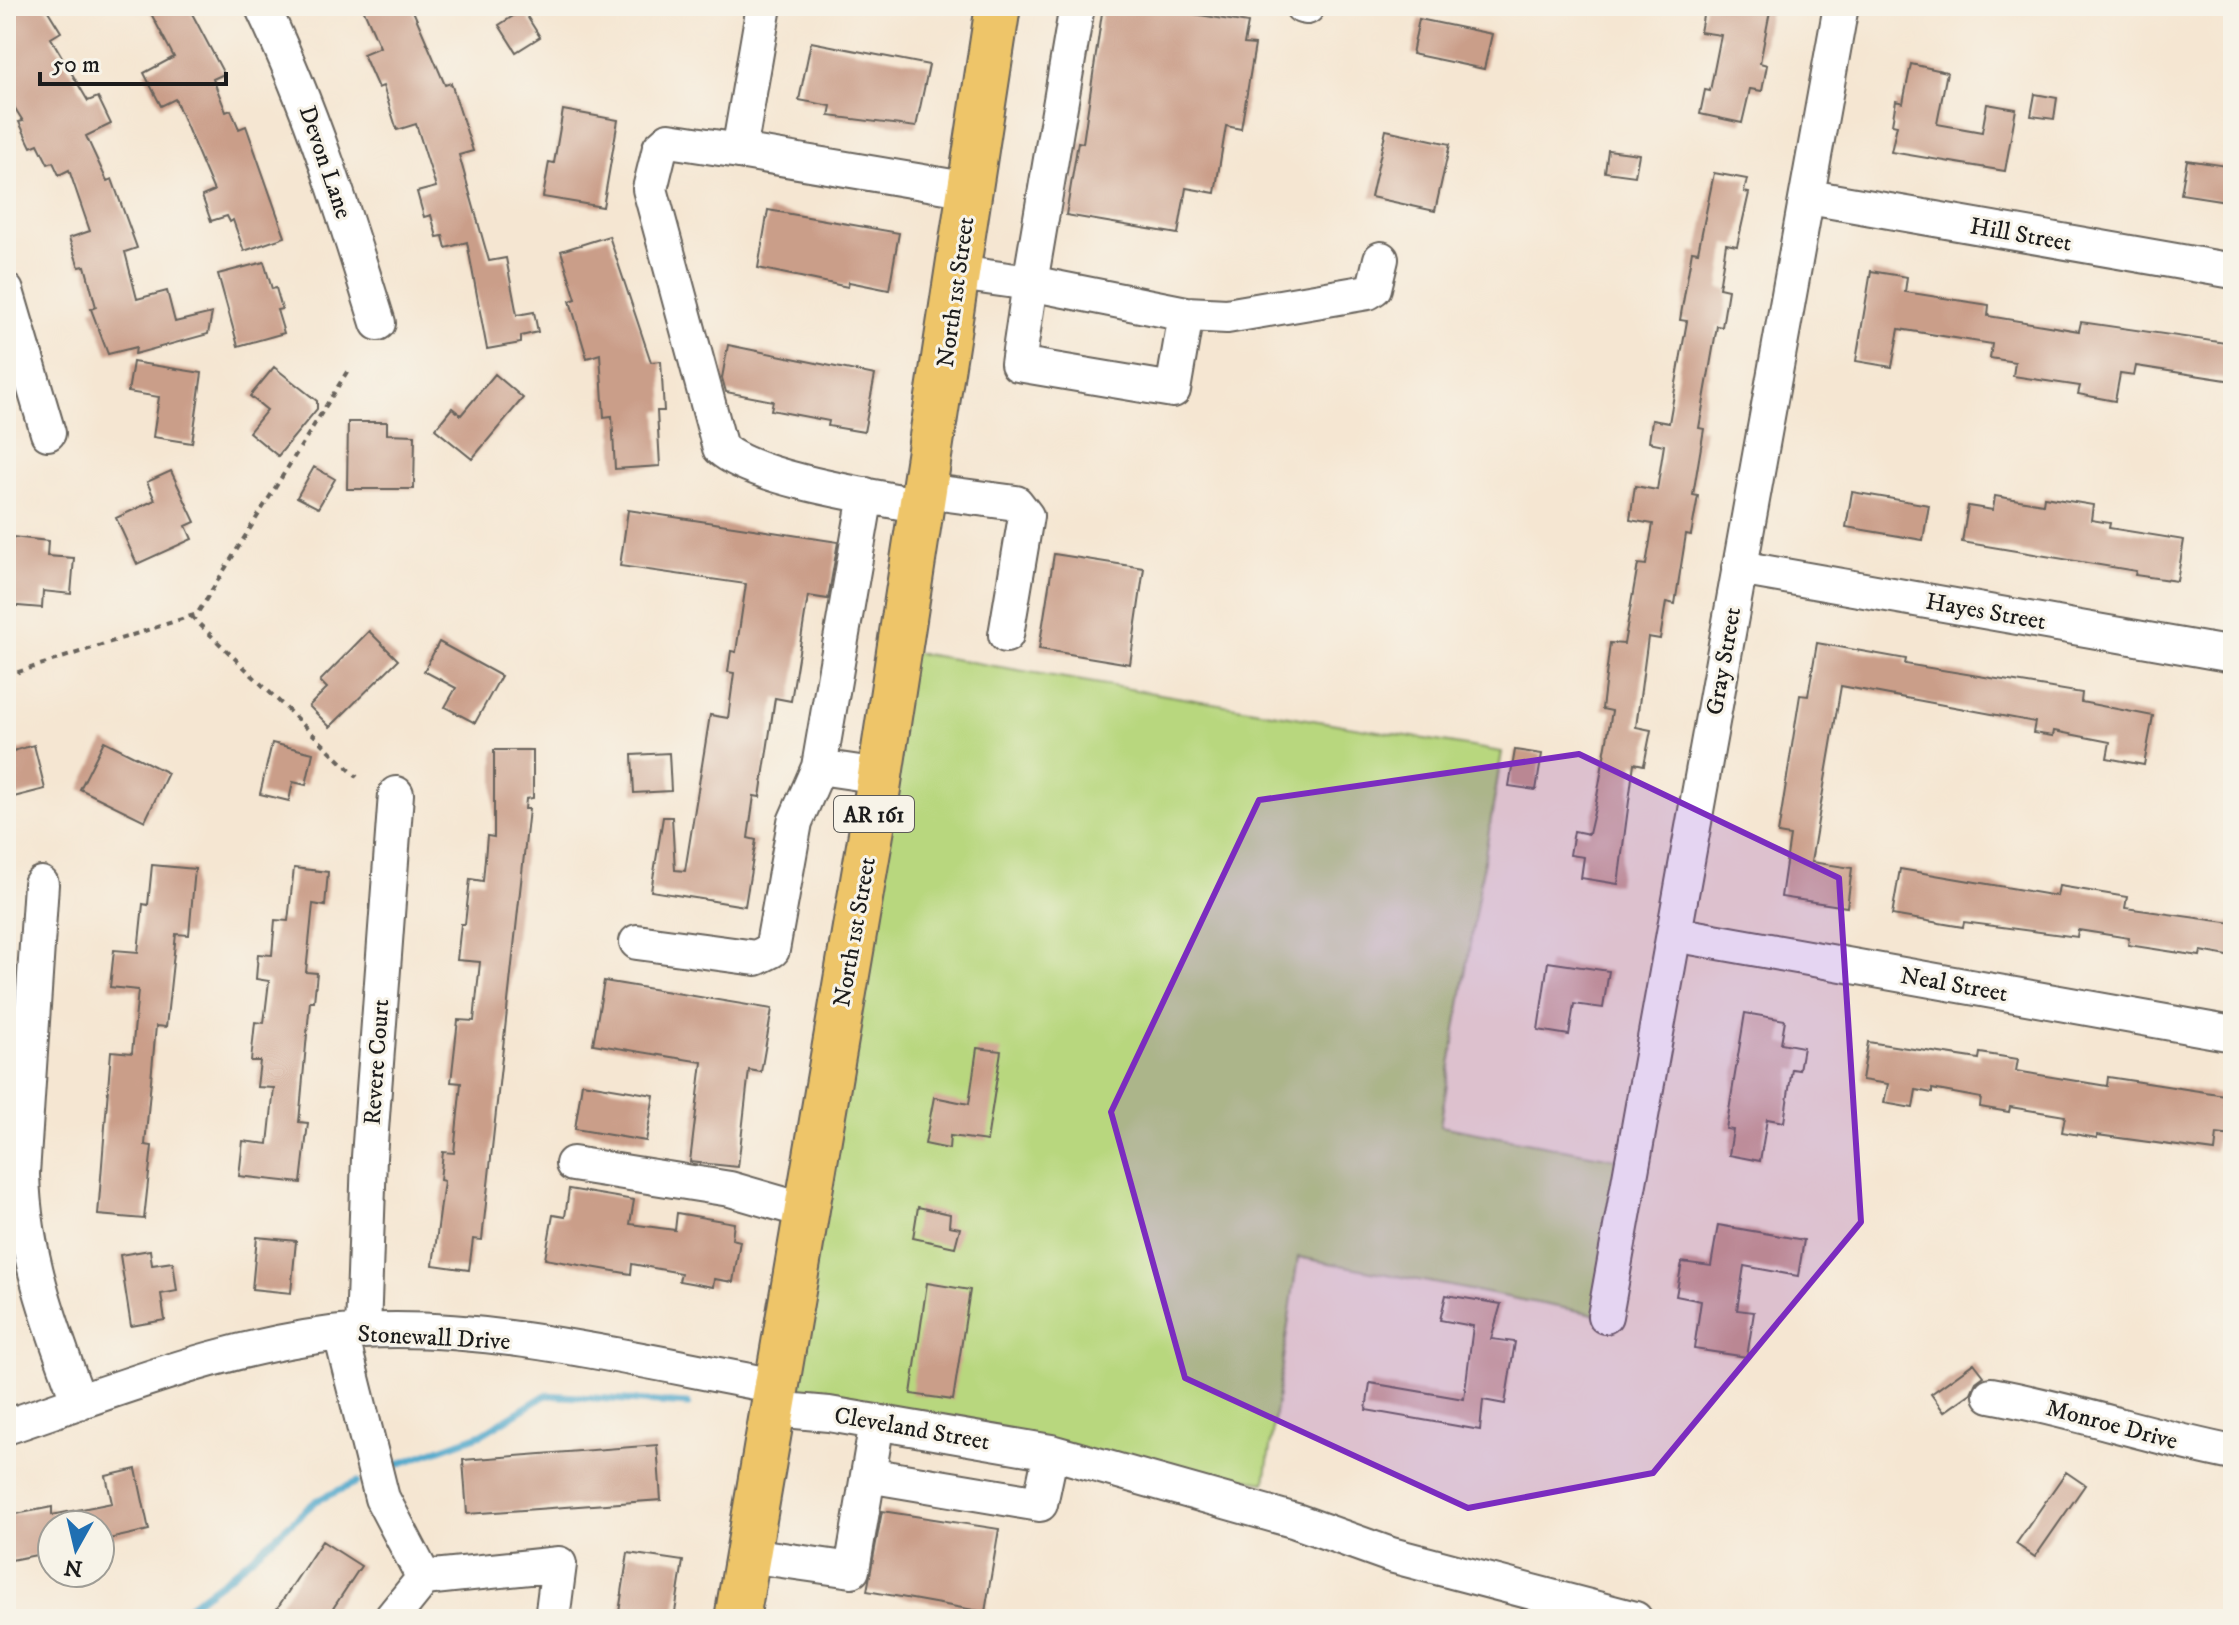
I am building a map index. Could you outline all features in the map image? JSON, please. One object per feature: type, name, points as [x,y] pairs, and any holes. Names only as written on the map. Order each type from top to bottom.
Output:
[{"type":"main road","name":"North 1st Street","points":[[737,1619],[880,776],[998,6]]},
{"type":"street","name":"Devon Lane","points":[[262,6],[295,76],[327,158],[378,323]]},
{"type":"street","points":[[739,151],[764,6]]},
{"type":"street","points":[[1077,6],[1018,364],[1173,390],[1186,314]]},
{"type":"street","name":"Gray Street","points":[[1605,1316],[1841,6]]},
{"type":"street","points":[[970,190],[669,140],[660,148],[650,189],[720,448],[733,460],[762,470],[866,495],[1016,503],[1026,516],[1006,635]]},
{"type":"street","name":"Hill Street","points":[[1809,197],[2233,271]]},
{"type":"street","points":[[958,273],[1030,283],[1186,314],[1227,316],[1368,292],[1374,288],[1381,259]]},
{"type":"street","points":[[6,291],[48,433]]},
{"type":"street","points":[[637,942],[756,958],[772,950],[795,822],[819,767],[866,495]]},
{"type":"street","name":"Hayes Street","points":[[1739,568],[2233,655]]},
{"type":"street","points":[[819,767],[880,776]]},
{"type":"street","name":"Revere Court","points":[[396,794],[369,1157],[352,1333],[382,1498],[424,1578]]},
{"type":"street","points":[[41,884],[22,1174],[23,1211],[41,1302],[79,1402]]},
{"type":"street","name":"Neal Street","points":[[1674,934],[2233,1034]]},
{"type":"street","points":[[573,1164],[730,1189],[806,1211]]},
{"type":"street","name":"Stonewall Drive","points":[[6,1427],[235,1354],[352,1333],[468,1335],[520,1341],[775,1397]]},
{"type":"street","name":"Monroe Drive","points":[[1991,1395],[2101,1421],[2152,1437],[2233,1453]]},
{"type":"street","name":"Cleveland Street","points":[[775,1397],[877,1422],[1051,1452],[1296,1521],[1391,1555],[1635,1619]]},
{"type":"street","points":[[748,1555],[852,1570],[877,1422]]},
{"type":"street","points":[[868,1475],[1040,1504],[1051,1452]]},
{"type":"street","points":[[391,1619],[424,1578],[559,1564],[552,1619]]},
{"type":"path","points":[[6,676],[197,614],[350,367]]},
{"type":"path","points":[[191,616],[357,777]]},
{"type":"highlighted area","points":[[1579,754],[1839,878],[1861,1222],[1653,1473],[1468,1508],[1185,1378],[1111,1112],[1259,800]]},
{"type":"green space","points":[[900,650],[1502,752],[1440,1126],[1633,1162],[1605,1316],[1298,1257],[1265,1482],[773,1409]]},
{"type":"building","points":[[24,6],[45,6],[61,32],[51,38],[88,101],[98,97],[111,124],[86,136],[107,181],[112,179],[137,248],[125,252],[137,299],[167,291],[175,322],[212,313],[208,334],[135,354],[136,347],[108,354],[91,309],[96,307],[85,266],[79,267],[69,238],[90,231],[69,170],[59,175],[53,162],[48,164],[38,144],[31,147],[19,122],[23,121],[6,94],[6,18]]},
{"type":"building","points":[[147,6],[188,6],[224,74],[213,79],[226,112],[231,110],[239,129],[246,126],[285,237],[244,251],[233,220],[230,222],[227,216],[211,221],[202,196],[214,191],[175,99],[161,106],[144,73],[174,57]]},
{"type":"building","points":[[362,6],[411,6],[445,85],[451,83],[473,151],[459,155],[489,261],[506,258],[517,315],[534,312],[538,332],[521,336],[521,343],[487,349],[467,242],[446,248],[443,236],[437,237],[431,215],[424,217],[417,192],[436,187],[416,124],[397,130],[383,86],[378,88],[363,54],[380,47]]},
{"type":"building","points":[[1103,6],[1146,6],[1248,23],[1244,44],[1255,45],[1241,129],[1226,126],[1215,193],[1186,188],[1178,234],[1066,215],[1078,142],[1083,143]]},
{"type":"building","points":[[1705,6],[1771,6],[1760,63],[1767,65],[1762,91],[1750,89],[1742,123],[1700,114],[1705,90],[1710,91],[1721,35],[1700,32]]},
{"type":"building","points":[[523,10],[540,37],[516,52],[499,25]]},
{"type":"building","points":[[1419,19],[1492,34],[1484,69],[1412,54]]},
{"type":"building","points":[[811,42],[929,65],[916,127],[829,116],[831,106],[799,100]]},
{"type":"building","points":[[1911,64],[1947,72],[1937,124],[1982,132],[1987,104],[2016,109],[2005,171],[1891,152],[1897,125],[1892,124],[1896,101],[1903,103]]},
{"type":"building","points":[[2035,94],[2057,98],[2054,119],[2031,116]]},
{"type":"building","points":[[563,110],[618,120],[603,207],[543,197],[549,162],[554,163]]},
{"type":"building","points":[[1386,130],[1450,144],[1435,211],[1371,197]]},
{"type":"building","points":[[1608,150],[1639,154],[1635,176],[1605,172]]},
{"type":"building","points":[[2187,160],[2233,167],[2233,202],[2181,194]]},
{"type":"building","points":[[1714,173],[1747,179],[1744,192],[1749,193],[1737,246],[1726,244],[1719,288],[1728,290],[1722,327],[1717,326],[1699,428],[1704,429],[1693,495],[1698,496],[1691,535],[1686,534],[1675,604],[1666,602],[1660,639],[1648,637],[1636,727],[1651,730],[1644,765],[1634,763],[1618,884],[1581,878],[1584,857],[1570,855],[1574,831],[1589,834],[1595,808],[1612,711],[1602,709],[1610,643],[1624,644],[1638,564],[1646,565],[1653,524],[1630,520],[1635,486],[1657,490],[1664,445],[1649,442],[1652,420],[1669,423],[1687,321],[1680,320],[1692,251],[1698,252]]},
{"type":"building","points":[[768,210],[899,233],[889,290],[849,282],[848,287],[758,268]]},
{"type":"building","points":[[609,236],[651,362],[661,361],[664,411],[657,411],[660,466],[615,469],[612,416],[604,417],[600,354],[587,358],[570,301],[576,299],[561,251]]},
{"type":"building","points":[[264,262],[282,309],[277,310],[284,333],[238,346],[218,274]]},
{"type":"building","points":[[1871,271],[1907,277],[1905,292],[1989,305],[1988,316],[2079,331],[2081,322],[2233,344],[2233,381],[2136,366],[2134,376],[2120,374],[2115,401],[2078,394],[2080,386],[2013,376],[2015,362],[1990,358],[1992,344],[1899,329],[1892,367],[1856,361]]},
{"type":"building","points":[[728,345],[875,375],[864,432],[828,426],[829,421],[771,410],[773,401],[726,392],[722,378]]},
{"type":"building","points":[[133,362],[202,373],[192,443],[153,437],[159,397],[128,392]]},
{"type":"building","points":[[274,367],[317,401],[317,409],[278,456],[249,432],[267,410],[250,396]]},
{"type":"building","points":[[495,374],[523,398],[472,459],[435,429],[452,408],[461,415]]},
{"type":"building","points":[[348,422],[387,422],[387,434],[415,435],[414,489],[347,489]]},
{"type":"building","points":[[314,467],[335,479],[318,508],[297,497]]},
{"type":"building","points":[[171,471],[195,522],[186,526],[192,539],[137,564],[116,518],[155,500],[147,482]]},
{"type":"building","points":[[1852,492],[1929,505],[1923,540],[1846,527]]},
{"type":"building","points":[[1995,496],[2043,504],[2044,497],[2093,505],[2091,520],[2110,523],[2109,528],[2184,540],[2177,581],[2135,575],[2136,571],[1962,542],[1968,506],[1993,510]]},
{"type":"building","points":[[628,510],[838,542],[828,599],[808,596],[791,701],[775,698],[760,797],[754,796],[748,838],[756,840],[745,906],[651,891],[663,817],[672,817],[675,870],[685,871],[710,715],[728,718],[734,673],[728,672],[731,651],[736,652],[746,584],[620,566]]},
{"type":"building","points":[[12,537],[48,541],[47,556],[74,558],[71,594],[43,591],[42,608],[6,605]]},
{"type":"building","points":[[1054,554],[1144,568],[1130,664],[1039,649]]},
{"type":"building","points":[[369,631],[398,660],[330,727],[309,706],[327,688],[320,681]]},
{"type":"building","points":[[439,642],[501,676],[475,723],[445,707],[456,688],[424,671]]},
{"type":"building","points":[[1817,643],[1906,659],[1905,664],[2082,693],[2081,702],[2153,716],[2144,765],[2107,758],[2110,742],[2054,731],[2053,736],[2033,733],[2035,722],[1841,686],[1811,862],[1852,868],[1847,907],[1781,897],[1790,836],[1778,834],[1800,695],[1808,696]]},
{"type":"building","points":[[104,741],[168,773],[145,821],[80,789]]},
{"type":"building","points":[[272,743],[313,753],[306,785],[293,782],[289,801],[260,794]]},
{"type":"building","points":[[34,745],[45,789],[6,799],[6,753]]},
{"type":"building","points":[[494,750],[533,750],[533,798],[526,799],[525,809],[529,809],[482,1240],[473,1239],[469,1270],[433,1265],[444,1181],[440,1180],[443,1152],[454,1153],[461,1083],[451,1082],[458,1020],[474,1021],[480,962],[457,960],[461,924],[465,924],[470,879],[483,881],[487,836],[494,837]]},
{"type":"building","points":[[1515,750],[1542,754],[1536,790],[1509,786]]},
{"type":"building","points":[[669,753],[671,791],[634,793],[632,755]]},
{"type":"building","points":[[152,865],[195,869],[189,935],[176,934],[166,1027],[156,1026],[145,1145],[152,1146],[144,1219],[98,1215],[111,1051],[132,1053],[138,990],[110,987],[114,950],[138,952],[143,904],[148,905]]},
{"type":"building","points":[[294,868],[328,872],[325,906],[313,904],[306,972],[317,973],[314,1001],[310,1001],[299,1122],[308,1123],[301,1183],[239,1176],[243,1141],[268,1144],[274,1088],[257,1087],[260,1061],[251,1061],[255,1022],[264,1023],[269,981],[256,979],[258,954],[272,955],[275,920],[288,921]]},
{"type":"building","points":[[1900,869],[2057,896],[2059,886],[2127,897],[2125,908],[2233,923],[2233,957],[2201,951],[2200,956],[2128,945],[2129,938],[2078,930],[2077,937],[1964,922],[1963,927],[1892,915]]},
{"type":"building","points":[[1548,962],[1609,971],[1603,1008],[1574,1004],[1569,1035],[1538,1030]]},
{"type":"building","points":[[604,981],[772,1009],[761,1072],[749,1070],[738,1167],[690,1162],[702,1062],[593,1044]]},
{"type":"building","points":[[1745,1013],[1785,1020],[1781,1043],[1803,1047],[1799,1070],[1792,1069],[1784,1122],[1767,1119],[1760,1161],[1729,1155],[1733,1130],[1726,1129]]},
{"type":"building","points":[[1868,1042],[1979,1059],[1980,1053],[2018,1059],[2016,1071],[2107,1086],[2108,1077],[2225,1095],[2224,1104],[2233,1105],[2233,1136],[2217,1134],[2215,1151],[2097,1135],[2097,1138],[2062,1132],[2065,1116],[2010,1107],[2009,1112],[1980,1107],[1981,1098],[1932,1089],[1932,1093],[1916,1090],[1913,1108],[1884,1103],[1888,1084],[1862,1080]]},
{"type":"building","points":[[977,1048],[1001,1051],[987,1141],[950,1136],[949,1149],[925,1144],[934,1097],[969,1104]]},
{"type":"building","points":[[582,1083],[654,1095],[646,1141],[575,1129]]},
{"type":"building","points":[[569,1189],[634,1200],[630,1224],[675,1230],[677,1213],[734,1223],[732,1239],[740,1241],[733,1282],[714,1279],[713,1287],[679,1281],[681,1273],[632,1264],[631,1274],[545,1259],[553,1215],[565,1217]]},
{"type":"building","points":[[918,1207],[950,1214],[949,1226],[960,1228],[955,1247],[913,1238]]},
{"type":"building","points":[[1718,1225],[1804,1240],[1798,1276],[1744,1266],[1737,1310],[1754,1312],[1747,1357],[1694,1349],[1701,1301],[1676,1296],[1682,1262],[1711,1266]]},
{"type":"building","points":[[257,1237],[296,1241],[291,1293],[252,1289]]},
{"type":"building","points":[[150,1250],[152,1265],[173,1262],[177,1291],[161,1294],[165,1320],[131,1326],[120,1255]]},
{"type":"building","points":[[927,1283],[970,1290],[953,1400],[911,1394]]},
{"type":"building","points":[[1446,1295],[1501,1304],[1491,1339],[1515,1342],[1505,1404],[1483,1400],[1480,1430],[1366,1410],[1370,1383],[1464,1399],[1473,1326],[1440,1320]]},
{"type":"building","points":[[1974,1363],[1984,1376],[1976,1382],[1971,1393],[1944,1412],[1931,1394]]},
{"type":"building","points":[[657,1445],[661,1500],[467,1514],[463,1460]]},
{"type":"building","points":[[136,1469],[149,1530],[116,1537],[116,1509],[82,1509],[112,1503],[106,1476]]},
{"type":"building","points":[[2066,1472],[2085,1485],[2035,1557],[2016,1544]]},
{"type":"building","points":[[36,1510],[36,1555],[6,1561],[6,1516]]},
{"type":"building","points":[[882,1511],[999,1529],[985,1612],[867,1591]]},
{"type":"building","points":[[322,1541],[361,1566],[326,1619],[270,1619]]},
{"type":"building","points":[[628,1553],[683,1561],[674,1619],[618,1619]]},
{"type":"waterway","points":[[390,1467],[482,1434],[546,1395],[688,1404]]},
{"type":"waterway","points":[[171,1619],[231,1575],[316,1501],[357,1482]]}]
